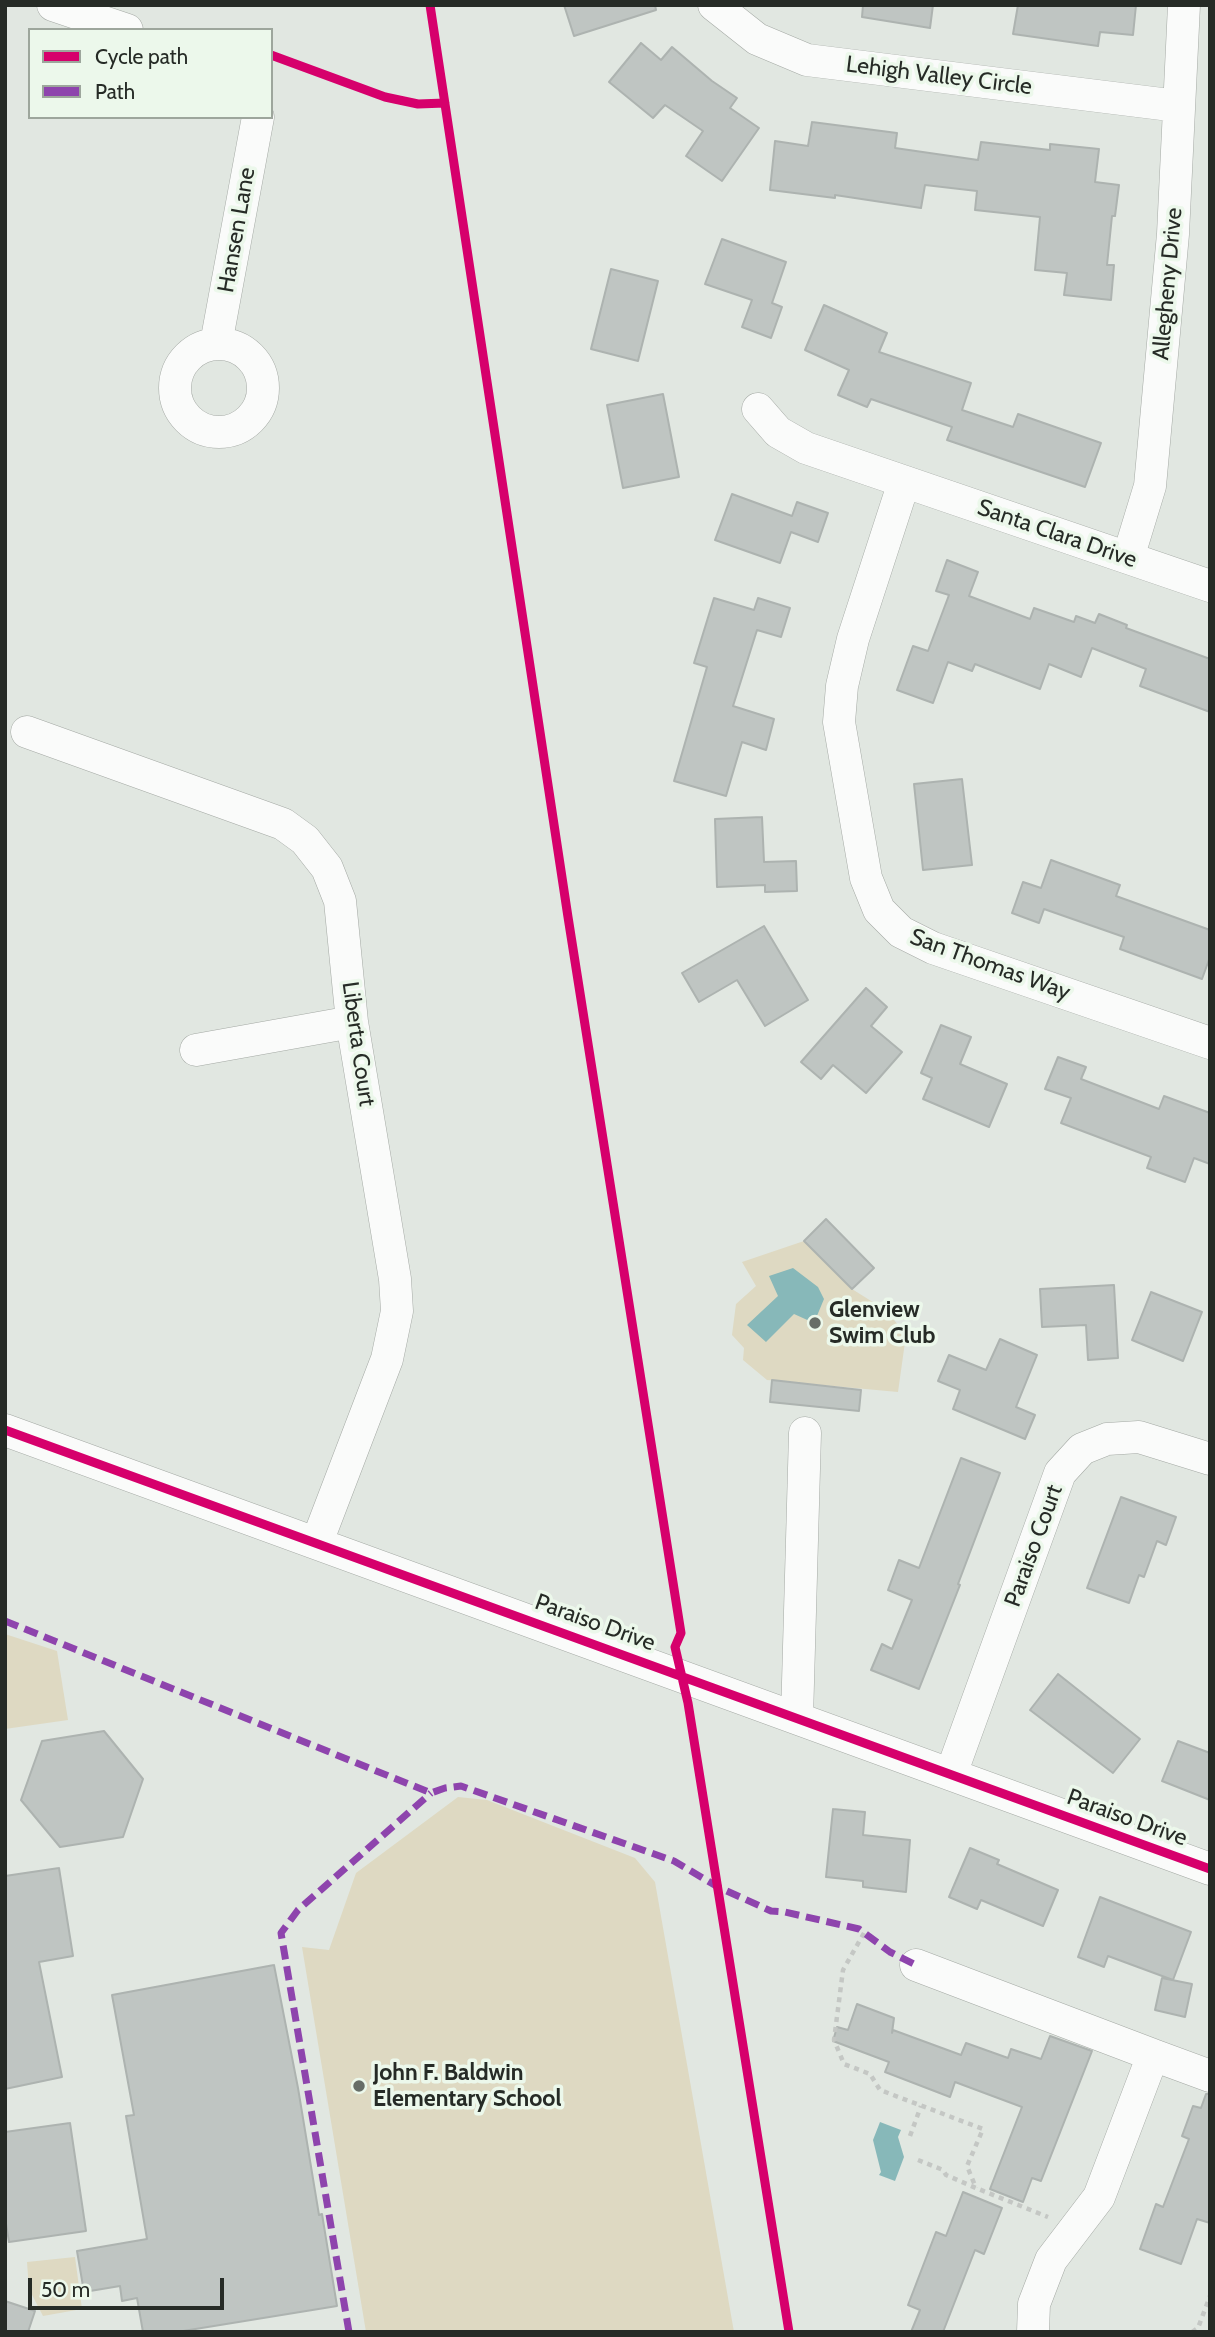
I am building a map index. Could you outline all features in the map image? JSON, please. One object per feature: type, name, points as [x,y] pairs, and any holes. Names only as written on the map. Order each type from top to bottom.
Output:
[{"type":"street","points":[[53,5],[121,28]]},
{"type":"street","name":"Lehigh Valley Circle","points":[[714,5],[757,39],[807,60],[1178,106]]},
{"type":"street","name":"Allegheny Drive","points":[[1128,558],[1150,486],[1173,234],[1184,5]]},
{"type":"street","name":"Hansen Lane","points":[[216,344],[258,119]]},
{"type":"street","name":"Santa Clara Drive","points":[[758,409],[778,432],[806,448],[1210,586]]},
{"type":"street","name":"San Thomas Way","points":[[904,482],[853,639],[842,686],[839,722],[866,878],[879,910],[901,932],[933,948],[1210,1042]]},
{"type":"street","name":"Liberta Court","points":[[27,732],[283,824],[305,840],[327,868],[340,901],[352,1022],[395,1279],[397,1311],[387,1359],[317,1542]]},
{"type":"street","points":[[196,1050],[352,1022]]},
{"type":"street","name":"Paraiso Drive","points":[[5,1430],[1210,1869]]},
{"type":"street","points":[[797,1718],[805,1433]]},
{"type":"street","name":"Paraiso Court","points":[[951,1774],[1060,1473],[1082,1449],[1107,1439],[1139,1437],[1210,1459]]},
{"type":"street","points":[[916,1965],[1210,2076]]},
{"type":"street","points":[[1032,2332],[1034,2304],[1051,2260],[1099,2197],[1153,2055]]},
{"type":"path","points":[[864,1933],[843,1970],[834,2040],[844,2064],[870,2074],[880,2090],[982,2129],[967,2166],[976,2188]]},
{"type":"path","points":[[910,2136],[921,2106]]},
{"type":"path","points":[[918,2160],[976,2188],[1075,2227]]},
{"type":"path","points":[[1192,2332],[1198,2328],[1210,2297]]},
{"type":"shaded area","name":"Glenview Swim Club","points":[[804,1241],[852,1289],[887,1311],[906,1335],[898,1392],[767,1380],[743,1360],[744,1348],[732,1335],[736,1304],[756,1286],[742,1262]]},
{"type":"shaded area","points":[[5,1634],[57,1651],[68,1720],[5,1729]]},
{"type":"shaded area","points":[[458,1797],[487,1800],[635,1858],[655,1882],[734,2332],[366,2332],[302,1947],[329,1950],[356,1873]]},
{"type":"shaded area","points":[[75,2257],[82,2309],[43,2316],[29,2289],[27,2262]]},
{"type":"water","points":[[793,1268],[818,1287],[824,1299],[814,1323],[794,1314],[766,1342],[747,1325],[778,1296],[769,1276]]},
{"type":"water","points":[[880,2122],[901,2130],[898,2137],[904,2157],[895,2181],[879,2175],[881,2172],[873,2140]]},
{"type":"building","points":[[564,5],[655,5],[656,10],[574,36]]},
{"type":"building","points":[[863,5],[933,5],[930,28],[862,17]]},
{"type":"building","points":[[1018,5],[1136,5],[1133,35],[1100,32],[1098,46],[1013,34]]},
{"type":"building","points":[[641,43],[661,60],[672,47],[737,98],[730,108],[759,128],[722,181],[686,156],[703,131],[665,105],[653,118],[609,82]]},
{"type":"building","points":[[812,122],[897,133],[895,148],[978,160],[981,142],[1050,150],[1050,144],[1099,149],[1095,182],[1119,185],[1115,216],[1112,216],[1107,265],[1114,265],[1111,300],[1064,295],[1067,273],[1035,270],[1040,217],[975,210],[977,191],[925,185],[921,208],[835,195],[835,198],[770,190],[775,141],[808,146]]},
{"type":"building","points":[[722,239],[786,262],[772,303],[782,307],[771,338],[742,327],[752,300],[705,284]]},
{"type":"building","points":[[611,269],[658,281],[638,361],[591,349]]},
{"type":"building","points":[[824,305],[887,333],[879,352],[971,383],[962,410],[1013,427],[1018,414],[1101,443],[1085,487],[947,440],[952,427],[871,399],[867,407],[838,395],[849,370],[805,350]]},
{"type":"building","points":[[663,394],[679,477],[623,488],[607,405]]},
{"type":"building","points":[[732,494],[792,516],[797,502],[828,513],[818,542],[791,532],[780,563],[715,540]]},
{"type":"building","points":[[947,560],[978,572],[969,596],[1030,619],[1034,608],[1074,622],[1076,616],[1095,623],[1099,614],[1127,625],[1126,628],[1210,659],[1210,712],[1140,686],[1146,669],[1092,648],[1081,677],[1049,664],[1040,689],[975,664],[972,671],[948,662],[933,703],[897,690],[913,646],[928,651],[949,595],[936,591]]},
{"type":"building","points":[[714,598],[754,610],[758,598],[790,608],[781,637],[757,630],[733,706],[774,719],[766,750],[742,742],[726,796],[674,781],[707,667],[694,663]]},
{"type":"building","points":[[962,779],[972,865],[923,870],[914,784]]},
{"type":"building","points":[[762,817],[764,862],[796,861],[797,891],[765,892],[765,885],[717,887],[715,819]]},
{"type":"building","points":[[1051,860],[1120,885],[1116,896],[1210,930],[1210,957],[1202,979],[1120,949],[1124,937],[1044,909],[1039,923],[1012,913],[1023,882],[1041,888]]},
{"type":"building","points":[[764,926],[808,1000],[765,1026],[737,980],[699,1002],[682,973]]},
{"type":"building","points":[[866,988],[887,1007],[871,1026],[902,1052],[866,1093],[833,1065],[821,1079],[801,1062]]},
{"type":"building","points":[[941,1025],[971,1037],[960,1064],[1007,1084],[989,1127],[923,1099],[932,1078],[921,1073]]},
{"type":"building","points":[[1058,1057],[1086,1067],[1081,1079],[1159,1109],[1164,1096],[1210,1113],[1210,1164],[1194,1158],[1185,1182],[1147,1168],[1151,1157],[1061,1123],[1071,1098],[1045,1089]]},
{"type":"building","points":[[826,1219],[874,1268],[852,1289],[804,1241]]},
{"type":"building","points":[[1114,1285],[1118,1358],[1088,1360],[1086,1325],[1042,1327],[1040,1289]]},
{"type":"building","points":[[1151,1292],[1202,1312],[1183,1361],[1132,1340]]},
{"type":"building","points":[[1000,1339],[1037,1355],[1016,1407],[1035,1415],[1025,1439],[953,1409],[960,1390],[938,1381],[949,1355],[986,1370]]},
{"type":"building","points":[[772,1380],[861,1390],[859,1411],[770,1402]]},
{"type":"building","points":[[961,1458],[1000,1473],[919,1689],[871,1670],[882,1644],[892,1649],[912,1600],[888,1590],[899,1560],[919,1568]]},
{"type":"building","points":[[1121,1497],[1176,1517],[1166,1545],[1157,1541],[1144,1577],[1139,1575],[1129,1603],[1087,1588]]},
{"type":"building","points":[[1058,1674],[1140,1739],[1113,1773],[1030,1710]]},
{"type":"building","points":[[104,1731],[143,1779],[123,1837],[60,1847],[21,1800],[42,1741]]},
{"type":"building","points":[[1178,1741],[1210,1753],[1210,1800],[1162,1781]]},
{"type":"building","points":[[833,1809],[865,1812],[863,1835],[910,1840],[906,1892],[863,1887],[863,1881],[826,1877]]},
{"type":"building","points":[[970,1848],[999,1860],[997,1864],[1058,1890],[1043,1926],[981,1900],[977,1909],[949,1897]]},
{"type":"building","points":[[59,1868],[73,1956],[39,1962],[62,2077],[5,2089],[5,1876]]},
{"type":"building","points":[[1100,1897],[1191,1932],[1173,1980],[1108,1956],[1104,1967],[1078,1957]]},
{"type":"building","points":[[274,1965],[337,2306],[177,2332],[143,2332],[137,2298],[122,2301],[120,2286],[84,2292],[77,2251],[147,2239],[126,2116],[134,2115],[112,1995]]},
{"type":"building","points":[[1162,1978],[1192,1984],[1185,2017],[1155,2010]]},
{"type":"building","points":[[857,2004],[894,2018],[892,2033],[893,2030],[961,2055],[966,2043],[1008,2058],[1011,2049],[1041,2059],[1050,2036],[1092,2051],[1041,2181],[1032,2178],[1023,2202],[990,2189],[1022,2107],[955,2082],[950,2097],[885,2072],[889,2062],[833,2041],[837,2027],[848,2030]]},
{"type":"building","points":[[1206,2094],[1210,2094],[1210,2223],[1197,2219],[1181,2264],[1140,2249],[1156,2204],[1163,2207],[1189,2139],[1182,2136],[1193,2106],[1201,2108]]},
{"type":"building","points":[[70,2123],[86,2231],[9,2242],[5,2218],[5,2132]]},
{"type":"building","points":[[963,2192],[1002,2208],[984,2254],[975,2250],[943,2332],[911,2332],[920,2310],[908,2305],[936,2232],[946,2236]]},
{"type":"building","points":[[5,2301],[35,2311],[28,2332],[5,2332]]},
{"type":"marked path","points":[[5,1621],[431,1793],[461,1786],[674,1861],[718,1887],[771,1911],[859,1929],[890,1952],[916,1965]]},
{"type":"marked path","points":[[349,2332],[281,1933],[298,1910],[431,1793]]},
{"type":"cycle path","points":[[430,5],[568,917],[681,1633],[675,1647],[688,1703],[789,2332]]},
{"type":"cycle path","points":[[273,56],[385,97],[418,104],[445,103]]},
{"type":"cycle path","points":[[5,1430],[1210,1869]]},
{"type":"place","name":"Glenview Swim Club","points":[[815,1323]]},
{"type":"place","name":"John F. Baldwin Elementary School","points":[[359,2086]]}]
